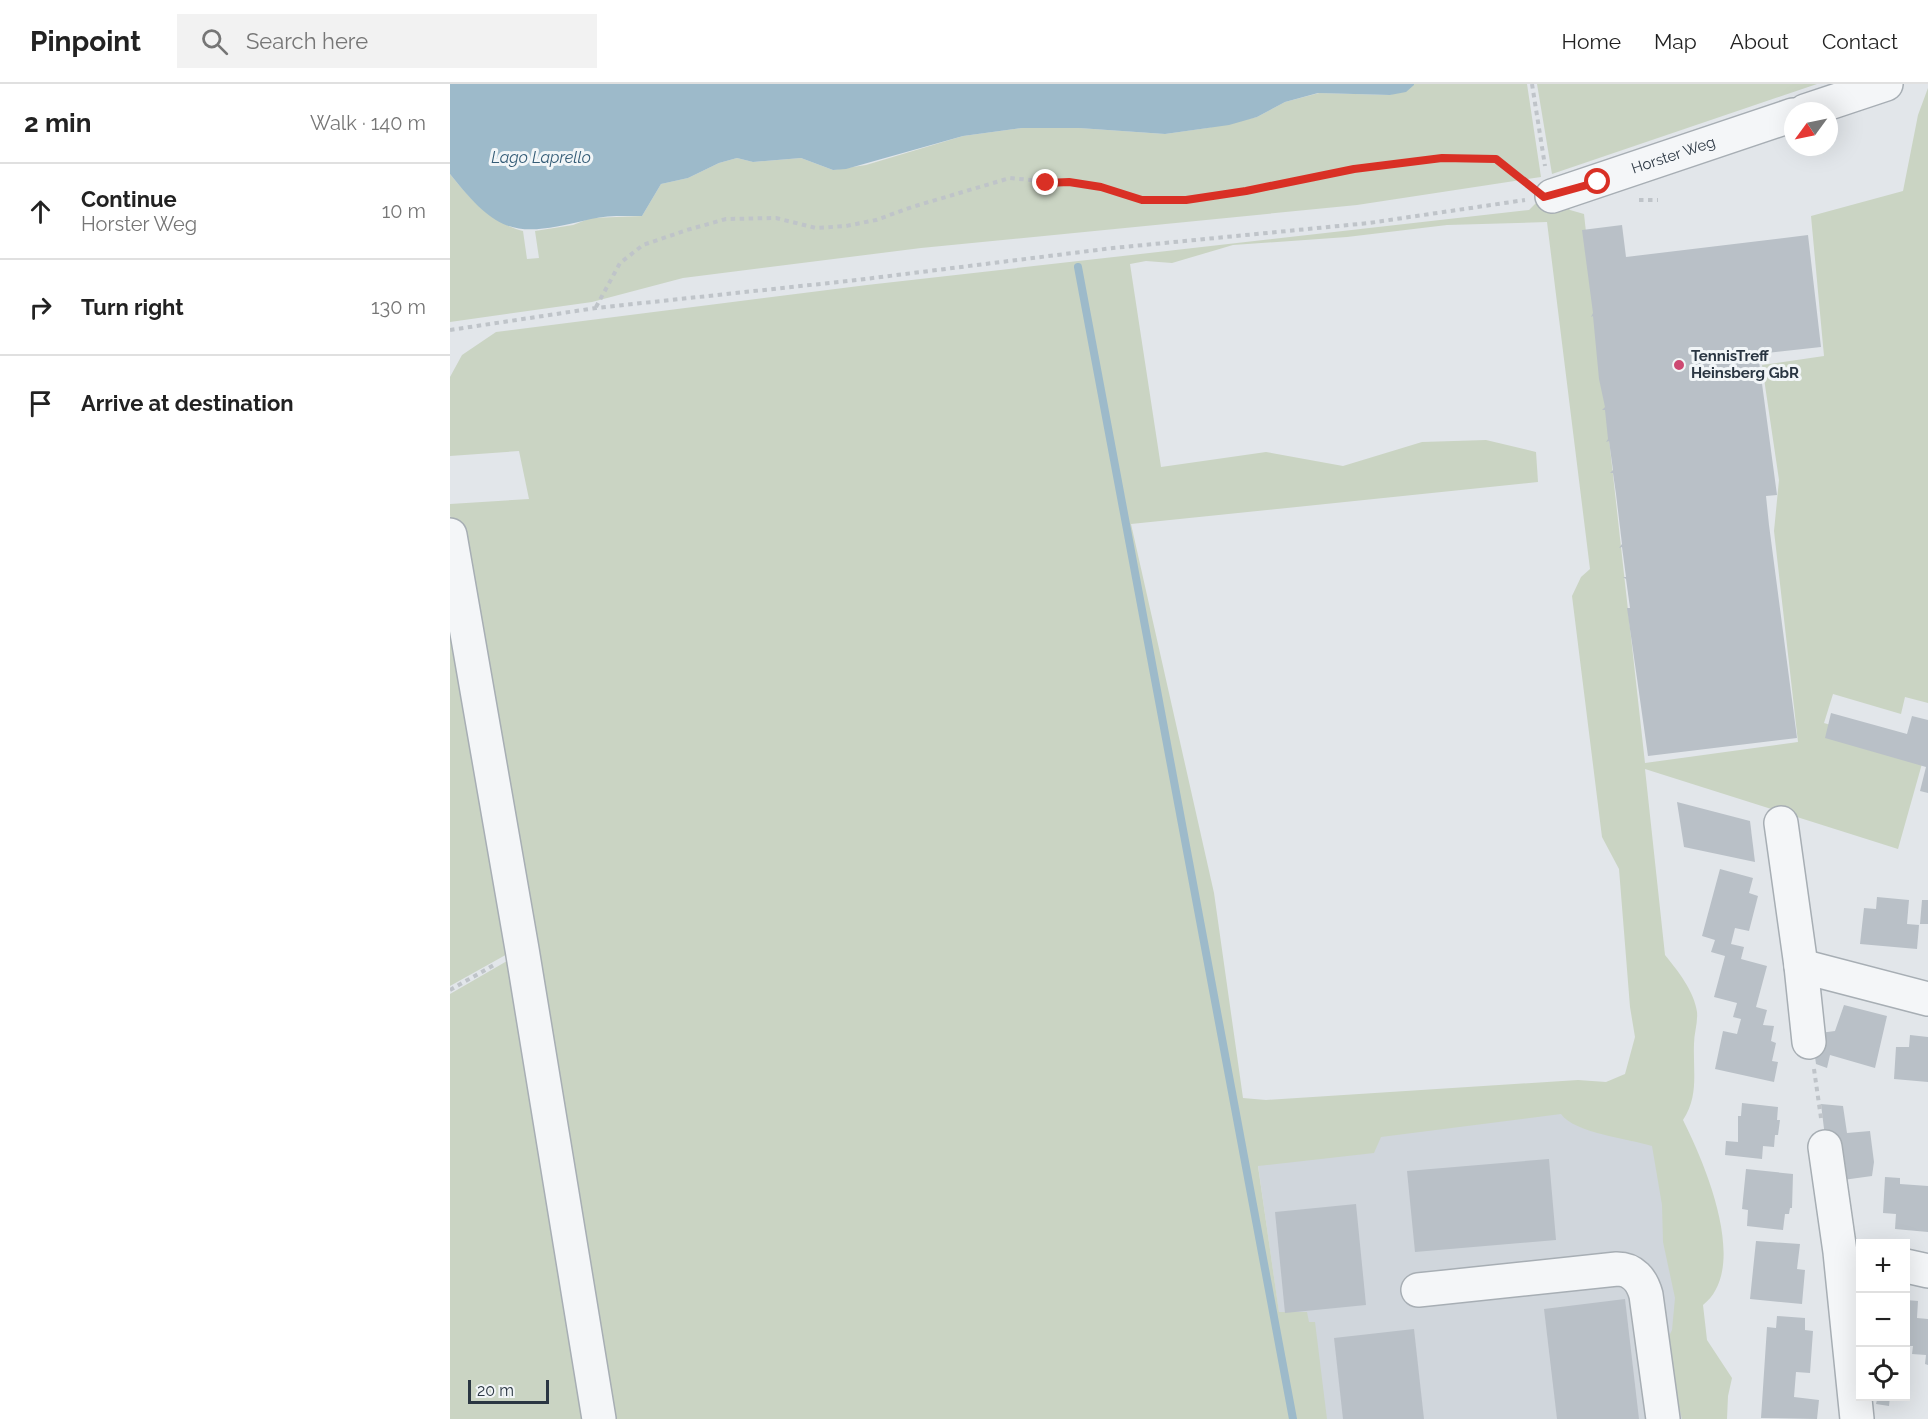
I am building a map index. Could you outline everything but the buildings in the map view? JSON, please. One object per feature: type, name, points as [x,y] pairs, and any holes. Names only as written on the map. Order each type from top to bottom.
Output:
[{"type":"street","points":[[1832,102],[1886,84]]},
{"type":"street","name":"Horster Weg","points":[[1548,197],[1784,118]]},
{"type":"street","points":[[450,535],[522,949],[599,1419]]},
{"type":"street","points":[[1781,823],[1809,1042]]},
{"type":"street","points":[[1801,966],[1928,999]]},
{"type":"street","points":[[1826,1147],[1850,1255],[1857,1419]]},
{"type":"street","points":[[1910,1267],[1928,1271]]},
{"type":"street","points":[[1418,1290],[1617,1269],[1632,1273],[1639,1278],[1646,1295],[1663,1419]]},
{"type":"path","points":[[1532,84],[1548,197]]},
{"type":"path","points":[[596,308],[620,263],[643,245],[687,230],[726,219],[776,218],[816,228],[846,226],[876,220],[1010,178],[1101,187],[1142,200],[1186,200],[1246,191],[1354,169],[1442,158],[1496,159],[1548,197]]},
{"type":"path","points":[[450,330],[596,308],[846,281],[1113,248],[1369,223],[1548,197]]},
{"type":"path","points":[[450,990],[522,949]]},
{"type":"path","points":[[1809,1042],[1826,1147]]},
{"type":"shaded area","points":[[1661,1095],[1696,1419],[1294,1419],[1254,1137]]},
{"type":"green space","points":[[1414,84],[1527,84],[1541,177],[1357,205],[921,248],[683,278],[592,302],[450,322],[450,174],[482,209],[501,222],[523,231],[527,259],[539,258],[535,231],[573,225],[591,218],[642,216],[661,184],[688,178],[719,163],[737,158],[753,162],[801,158],[833,170],[866,165],[963,136],[1022,128],[1079,128],[1165,134],[1257,117],[1285,102],[1319,93],[1390,95]]},
{"type":"green space","points":[[1537,84],[1817,84],[1552,174]]},
{"type":"green space","points":[[1928,88],[1928,703],[1905,697],[1901,714],[1833,694],[1824,723],[1925,753],[1898,849],[1645,769],[1665,955],[1689,989],[1697,1012],[1693,1093],[1683,1120],[1711,1188],[1719,1215],[1723,1242],[1723,1267],[1717,1288],[1703,1305],[1707,1340],[1732,1378],[1727,1419],[1682,1419],[1664,1346],[1672,1330],[1675,1298],[1663,1242],[1662,1205],[1652,1146],[1590,1131],[1568,1121],[1561,1114],[1381,1137],[1374,1153],[1258,1166],[1279,1312],[1307,1312],[1309,1322],[1315,1322],[1327,1419],[603,1419],[450,515],[450,504],[529,499],[519,451],[450,456],[450,377],[462,355],[496,332],[867,285],[1529,210],[1544,195],[1559,193],[1570,210],[1584,214],[1645,763],[1798,742],[1774,531],[1779,480],[1762,365],[1824,356],[1811,216],[1903,191],[1918,115]],"holes":[[[1547,222],[1590,569],[1581,577],[1572,596],[1602,837],[1619,869],[1630,1007],[1635,1037],[1625,1074],[1606,1082],[1578,1080],[1266,1100],[1243,1098],[1214,893],[1131,524],[1538,482],[1536,452],[1486,440],[1422,442],[1343,466],[1266,452],[1161,467],[1130,264],[1146,261],[1172,263],[1233,245],[1347,237],[1447,225]]]},
{"type":"green space","points":[[450,550],[518,948],[450,986]]},
{"type":"green space","points":[[519,954],[595,1419],[450,1419],[450,994]]},
{"type":"water","name":"Lago Laprello","points":[[450,84],[1414,85],[1406,92],[1390,95],[1318,93],[1285,102],[1257,117],[1229,125],[1165,134],[1079,128],[1022,128],[963,136],[846,169],[833,170],[801,158],[753,162],[737,158],[719,163],[688,178],[661,184],[642,216],[603,217],[566,225],[527,229],[512,227],[497,221],[467,195],[450,174]]},
{"type":"waterway","points":[[1078,267],[1293,1419]]},
{"type":"place","name":"TennisTreff Heinsberg GbR","points":[[1679,365]]},
{"type":"route","points":[[1046,183],[1069,182],[1101,187],[1142,200],[1186,200],[1246,191],[1354,169],[1442,158],[1496,159],[1544,197],[1598,182]]}]
